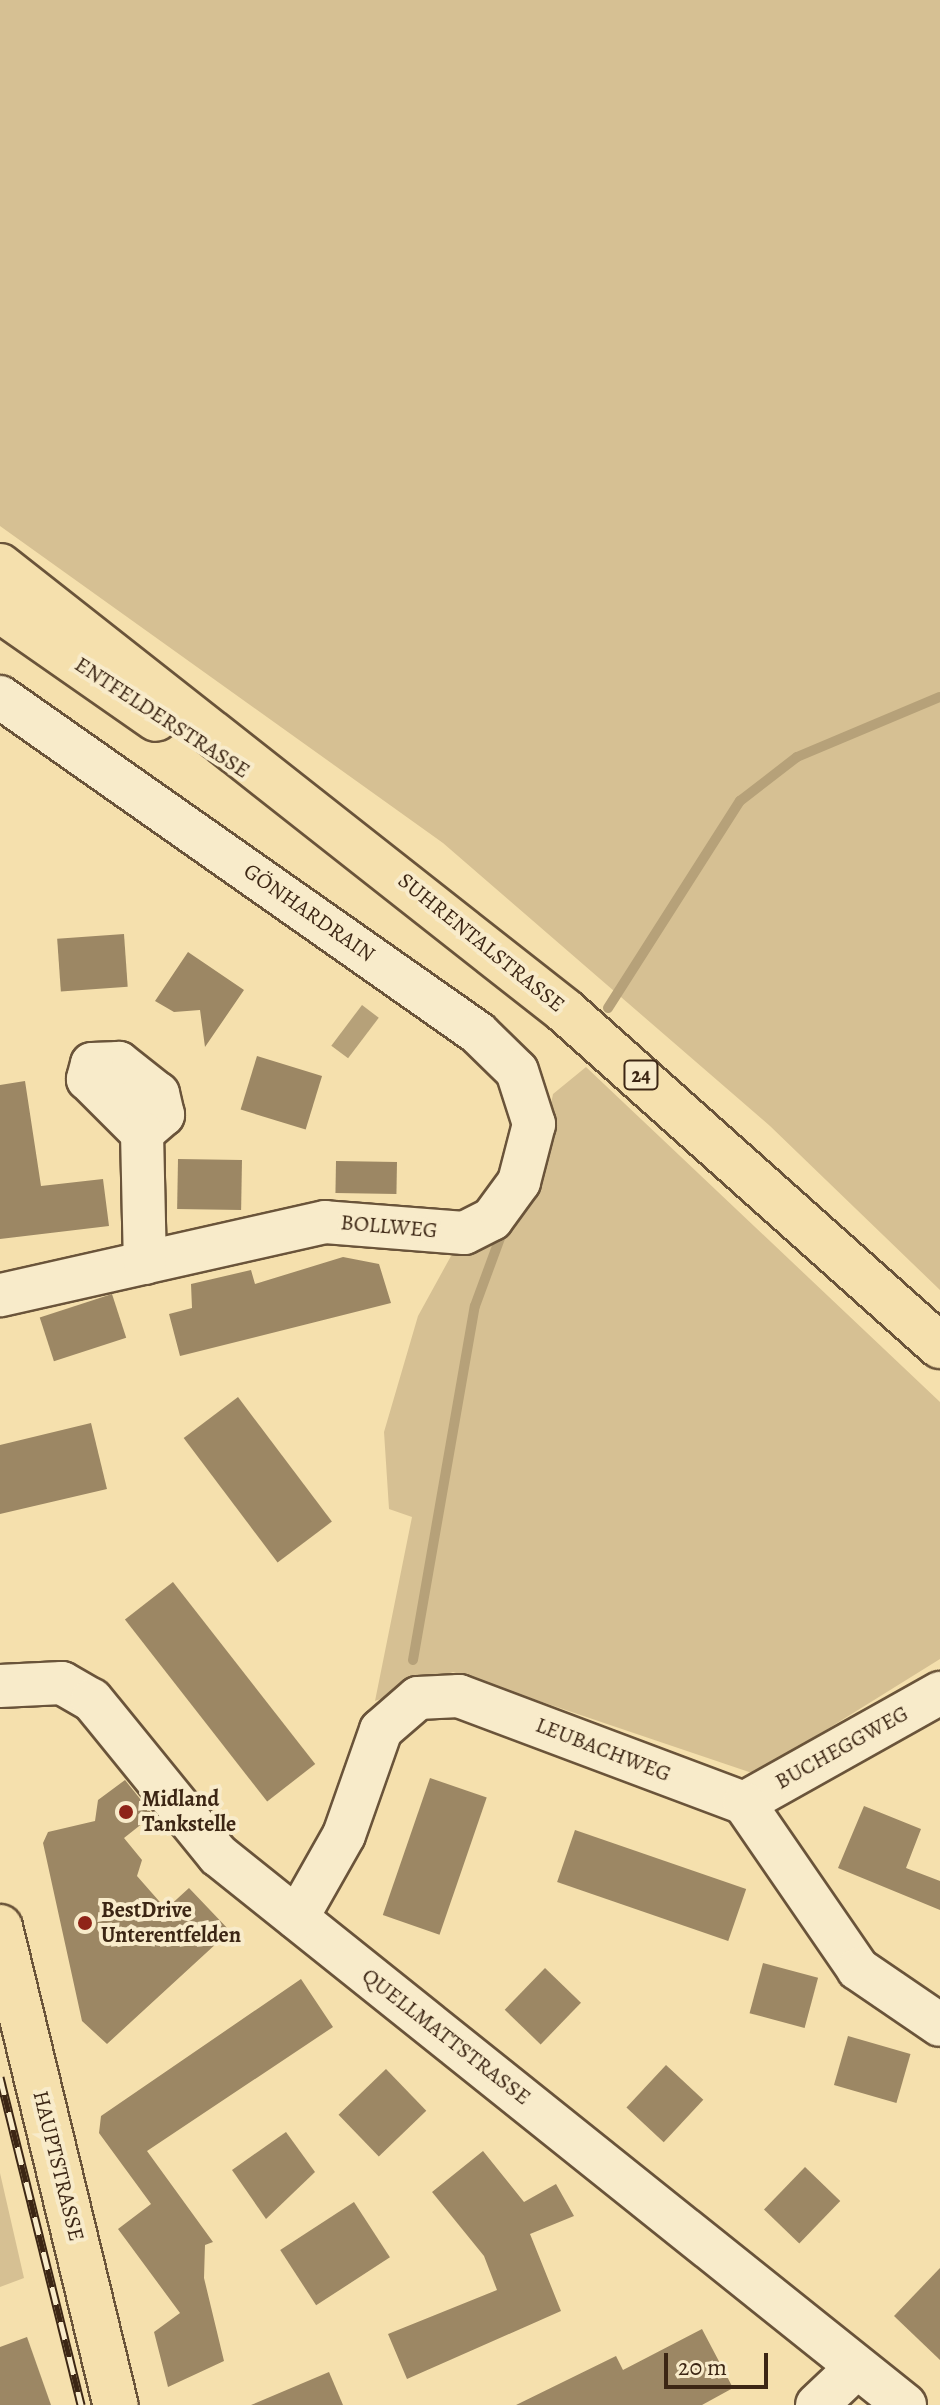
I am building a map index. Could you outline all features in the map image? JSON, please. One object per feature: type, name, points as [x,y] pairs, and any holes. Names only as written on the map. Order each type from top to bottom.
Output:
[{"type":"main road","name":"SUHRENTALSTRASSE","points":[[0,566],[327,820],[654,1086],[940,1346]]},
{"type":"main road","name":"ENTFELDERSTRASSE","points":[[0,610],[141,710],[327,820]]},
{"type":"main road","name":"HAUPTSTRASSE","points":[[0,1927],[116,2405]]},
{"type":"street","name":"GÖNHARDRAIN","points":[[0,697],[478,1033],[517,1071],[532,1108],[519,1182]]},
{"type":"street","points":[[142,1133],[145,1263]]},
{"type":"street","name":"BOLLWEG","points":[[0,1295],[325,1222],[464,1233],[492,1219],[519,1182]]},
{"type":"street","name":"QUELLMATTSTRASSE","points":[[0,1686],[62,1683],[92,1700],[218,1855],[905,2405]]},
{"type":"street","name":"BUCHEGGWEG","points":[[744,1803],[940,1693]]},
{"type":"street","name":"LEUBACHWEG","points":[[297,1918],[344,1835],[381,1730],[418,1698],[459,1696],[744,1803]]},
{"type":"street","points":[[744,1803],[858,1969],[940,2025]]},
{"type":"street","points":[[817,2405],[857,2367]]},
{"type":"shaded area","points":[[0,0],[940,0],[940,1290],[770,1126],[443,843],[0,526]]},
{"type":"shaded area","points":[[362,1005],[379,1018],[348,1058],[331,1046]]},
{"type":"shaded area","points":[[586,1067],[940,1402],[940,1659],[755,1774],[453,1672],[375,1701],[412,1517],[389,1509],[384,1432],[418,1316],[451,1256],[534,1188],[553,1094]]},
{"type":"shaded area","points":[[0,2173],[24,2278],[0,2287]]},
{"type":"building","points":[[124,934],[128,987],[61,992],[57,939]]},
{"type":"building","points":[[188,952],[244,990],[205,1047],[200,1010],[174,1012],[155,1001]]},
{"type":"building","points":[[257,1056],[322,1076],[306,1129],[241,1110]]},
{"type":"building","points":[[25,1081],[41,1186],[103,1179],[109,1226],[0,1239],[0,1085]]},
{"type":"building","points":[[178,1159],[242,1160],[241,1210],[177,1209]]},
{"type":"building","points":[[336,1161],[397,1162],[396,1194],[335,1193]]},
{"type":"building","points":[[343,1257],[379,1264],[391,1303],[180,1356],[169,1314],[192,1308],[191,1284],[251,1270],[255,1284]]},
{"type":"building","points":[[112,1294],[126,1338],[54,1361],[40,1317]]},
{"type":"building","points":[[238,1397],[332,1522],[278,1563],[184,1438]]},
{"type":"building","points":[[91,1423],[107,1489],[0,1514],[0,1445]]},
{"type":"building","points":[[173,1582],[315,1764],[267,1802],[125,1620]]},
{"type":"building","points":[[430,1778],[487,1798],[440,1935],[383,1915]]},
{"type":"building","points":[[125,1780],[153,1815],[124,1838],[142,1860],[137,1876],[166,1909],[189,1888],[230,1931],[107,2044],[82,2021],[43,1843],[48,1832],[95,1821],[98,1800]]},
{"type":"building","points":[[864,1806],[921,1829],[906,1868],[940,1881],[940,1910],[838,1868]]},
{"type":"building","points":[[575,1830],[746,1889],[728,1941],[557,1882]]},
{"type":"building","points":[[763,1963],[818,1978],[805,2028],[750,2013]]},
{"type":"building","points":[[545,1968],[581,2003],[541,2044],[505,2010]]},
{"type":"building","points":[[301,1979],[333,2027],[147,2151],[213,2242],[205,2245],[204,2278],[224,2361],[168,2387],[154,2332],[180,2313],[118,2229],[151,2204],[99,2133],[101,2116]]},
{"type":"building","points":[[848,2036],[910,2054],[896,2103],[834,2085]]},
{"type":"building","points":[[666,2065],[703,2100],[664,2142],[626,2107]]},
{"type":"building","points":[[386,2069],[426,2111],[379,2157],[339,2115]]},
{"type":"building","points":[[286,2132],[315,2172],[266,2219],[232,2170]]},
{"type":"building","points":[[483,2151],[524,2202],[556,2184],[574,2216],[530,2234],[561,2311],[407,2379],[388,2334],[497,2290],[484,2256],[432,2192]]},
{"type":"building","points":[[805,2167],[840,2201],[799,2243],[764,2209]]},
{"type":"building","points":[[354,2202],[390,2257],[316,2305],[280,2250]]},
{"type":"building","points":[[940,2268],[940,2360],[894,2316]]},
{"type":"building","points":[[702,2329],[733,2388],[702,2405],[516,2405],[616,2356],[623,2370]]},
{"type":"building","points":[[27,2337],[51,2405],[0,2405],[0,2347]]},
{"type":"building","points":[[329,2372],[343,2405],[251,2405]]},
{"type":"waterway","points":[[608,1008],[740,801],[797,757],[940,697]]},
{"type":"waterway","points":[[413,1660],[475,1306],[500,1238]]},
{"type":"railway","points":[[0,2077],[81,2405]]},
{"type":"place","name":"Midland Tankstelle","points":[[126,1812]]},
{"type":"place","name":"BestDrive Unterentfelden","points":[[85,1923]]}]
